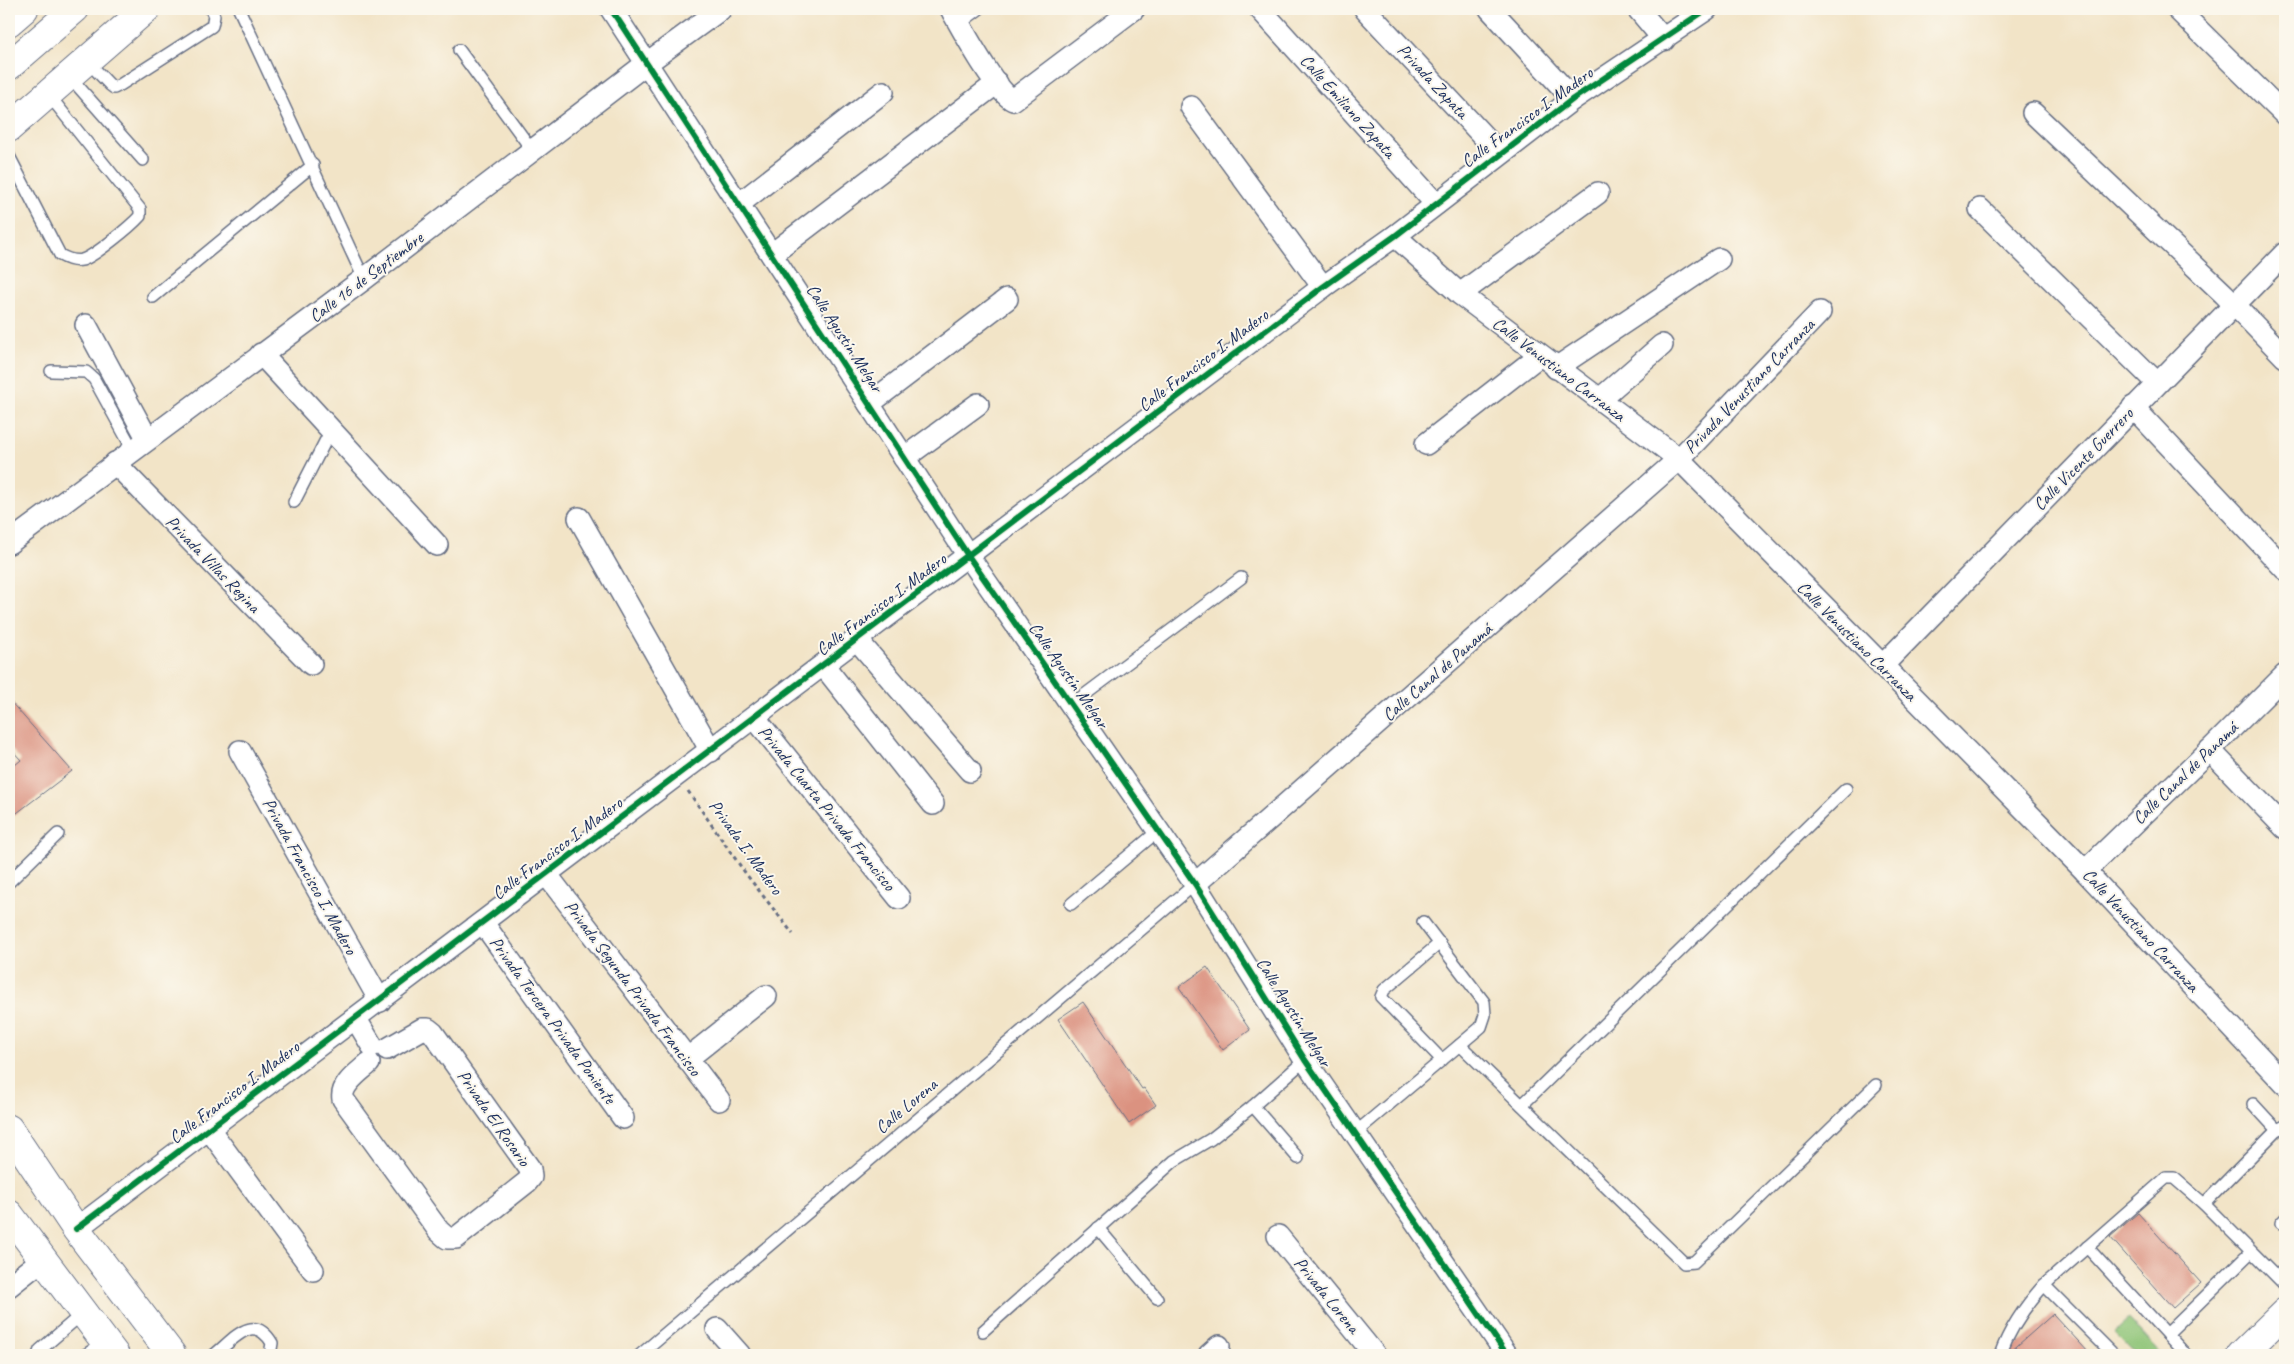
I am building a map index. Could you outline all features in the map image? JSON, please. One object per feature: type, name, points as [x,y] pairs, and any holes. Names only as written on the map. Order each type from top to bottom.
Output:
[{"type":"main road","points":[[9,22],[24,9]]},
{"type":"main road","points":[[9,66],[75,9]]},
{"type":"main road","points":[[9,128],[146,9]]},
{"type":"main road","points":[[9,1129],[76,1229],[172,1355]]},
{"type":"main road","points":[[9,1214],[83,1313],[102,1351]]},
{"type":"main road","points":[[2241,1355],[2285,1312]]},
{"type":"street","name":"Calle Agustín Melgar","points":[[611,9],[969,557],[1195,884],[1305,1060],[1506,1355]]},
{"type":"street","name":"Calle 16 de Septiembre","points":[[9,543],[364,279],[647,63],[721,9]]},
{"type":"street","points":[[955,16],[997,83],[1006,95],[1014,100],[1134,9]]},
{"type":"street","name":"Calle Emiliano Zapata","points":[[1260,9],[1436,204]]},
{"type":"street","name":"Privada Zapata","points":[[1365,9],[1500,154]]},
{"type":"street","points":[[1490,9],[1573,99]]},
{"type":"street","points":[[1638,9],[1664,40]]},
{"type":"street","name":"Calle Francisco I. Madero","points":[[76,1229],[858,641],[1323,287],[1395,236],[1573,99],[1664,40],[1707,9]]},
{"type":"street","points":[[2177,9],[2285,115]]},
{"type":"street","points":[[772,254],[997,83]]},
{"type":"street","points":[[739,204],[883,92]]},
{"type":"street","points":[[1191,107],[1323,287]]},
{"type":"street","points":[[2032,113],[2234,304],[2285,357]]},
{"type":"street","points":[[1460,294],[1598,193]]},
{"type":"street","points":[[1980,209],[2158,382]]},
{"type":"street","name":"Calle Venustiano Carranza","points":[[1395,236],[1460,294],[1679,459],[2085,871],[2285,1084]]},
{"type":"street","name":"Calle Vicente Guerrero","points":[[1882,666],[2285,252]]},
{"type":"street","points":[[1426,444],[1548,362],[1719,259]]},
{"type":"street","points":[[869,404],[1007,299]]},
{"type":"street","name":"Privada Venustiano Carranza","points":[[1679,459],[1820,312]]},
{"type":"street","points":[[86,325],[140,444]]},
{"type":"street","points":[[1600,399],[1662,345]]},
{"type":"street","points":[[261,354],[437,544]]},
{"type":"street","points":[[904,458],[978,404]]},
{"type":"street","points":[[2133,407],[2285,569]]},
{"type":"street","name":"Calle Canal de Panamá","points":[[1195,884],[1679,459]]},
{"type":"street","name":"Privada Villas Regina","points":[[116,463],[310,664]]},
{"type":"street","points":[[579,518],[711,751]]},
{"type":"street","points":[[858,641],[970,771]]},
{"type":"street","points":[[824,666],[933,804]]},
{"type":"street","name":"Calle Canal de Panamá","points":[[2085,871],[2210,750],[2285,674]]},
{"type":"street","name":"Privada Cuarta Privada Francisco","points":[[755,718],[899,898]]},
{"type":"street","points":[[2210,750],[2285,828]]},
{"type":"street","name":"Privada Francisco I. Madero","points":[[240,751],[380,1001]]},
{"type":"street","name":"Privada Segunda Privada Francisco","points":[[547,875],[719,1100]]},
{"type":"street","name":"Privada Tercera Privada Poniente","points":[[483,923],[623,1118]]},
{"type":"street","points":[[688,1059],[766,996]]},
{"type":"street","points":[[356,1019],[376,1052]]},
{"type":"street","name":"Privada El Rosario","points":[[422,1029],[428,1029],[437,1037],[530,1168],[531,1177],[525,1184],[456,1238],[448,1238],[442,1235],[343,1099],[342,1092],[346,1085],[376,1052],[422,1029]]},
{"type":"street","points":[[209,1129],[313,1270]]},
{"type":"street","name":"Privada Lorena","points":[[1278,1236],[1375,1355]]},
{"type":"street","points":[[9,1286],[43,1260]]},
{"type":"street","points":[[717,1329],[740,1355]]},
{"type":"lane","points":[[78,68],[114,88],[212,26],[214,16],[211,9]]},
{"type":"lane","points":[[239,9],[313,165],[364,279]]},
{"type":"lane","points":[[955,16],[979,9]]},
{"type":"lane","points":[[459,50],[532,150]]},
{"type":"lane","points":[[78,68],[143,160]]},
{"type":"lane","points":[[9,156],[60,255],[70,260],[83,260],[129,228],[140,216],[140,209],[48,94]]},
{"type":"lane","points":[[153,297],[313,165]]},
{"type":"lane","points":[[50,371],[86,372],[94,379],[140,444]]},
{"type":"lane","points":[[294,502],[332,430]]},
{"type":"lane","points":[[1071,705],[1241,578]]},
{"type":"lane","points":[[1522,1105],[1846,789]]},
{"type":"lane","points":[[1071,904],[1158,830]]},
{"type":"lane","points":[[9,882],[58,834]]},
{"type":"lane","name":"Calle Lorena","points":[[640,1355],[1195,884]]},
{"type":"lane","points":[[1355,1133],[1481,1027],[1486,1015],[1484,1002],[1423,922]]},
{"type":"lane","points":[[1440,944],[1384,990],[1382,997],[1442,1060]]},
{"type":"lane","points":[[1460,1045],[1684,1263],[1689,1264],[1694,1262],[1876,1085]]},
{"type":"lane","points":[[983,1331],[1174,1161],[1211,1139],[1253,1106],[1305,1060]]},
{"type":"lane","points":[[2204,1204],[2281,1128],[2253,1104]]},
{"type":"lane","points":[[1253,1106],[1298,1158]]},
{"type":"lane","points":[[2000,1355],[2003,1346],[2027,1306],[2044,1285],[2166,1178],[2174,1178],[2204,1204],[2285,1285]]},
{"type":"lane","points":[[1098,1228],[1158,1298]]},
{"type":"lane","points":[[2087,1247],[2186,1355]]},
{"type":"lane","points":[[2167,1334],[2252,1252]]},
{"type":"lane","points":[[2044,1285],[2114,1355]]},
{"type":"lane","points":[[38,1355],[40,1350],[83,1313]]},
{"type":"lane","points":[[214,1355],[250,1328],[264,1331],[272,1343],[270,1355]]},
{"type":"green space","points":[[2128,1319],[2161,1355],[2137,1355],[2114,1332]]},
{"type":"building","points":[[9,700],[72,771],[9,819],[9,770],[21,760],[9,747]]},
{"type":"building","points":[[1207,967],[1250,1030],[1223,1050],[1179,987]]},
{"type":"building","points":[[1083,1002],[1142,1089],[1144,1088],[1156,1105],[1129,1124],[1058,1019]]},
{"type":"building","points":[[2138,1213],[2201,1283],[2173,1308],[2110,1237]]},
{"type":"building","points":[[2053,1314],[2091,1355],[2008,1355],[2009,1353]]},
{"type":"cycle path","points":[[611,9],[969,557],[1195,884],[1305,1060],[1507,1355]]},
{"type":"cycle path","points":[[76,1229],[1323,287],[1395,236],[1573,99],[1707,9]]}]
